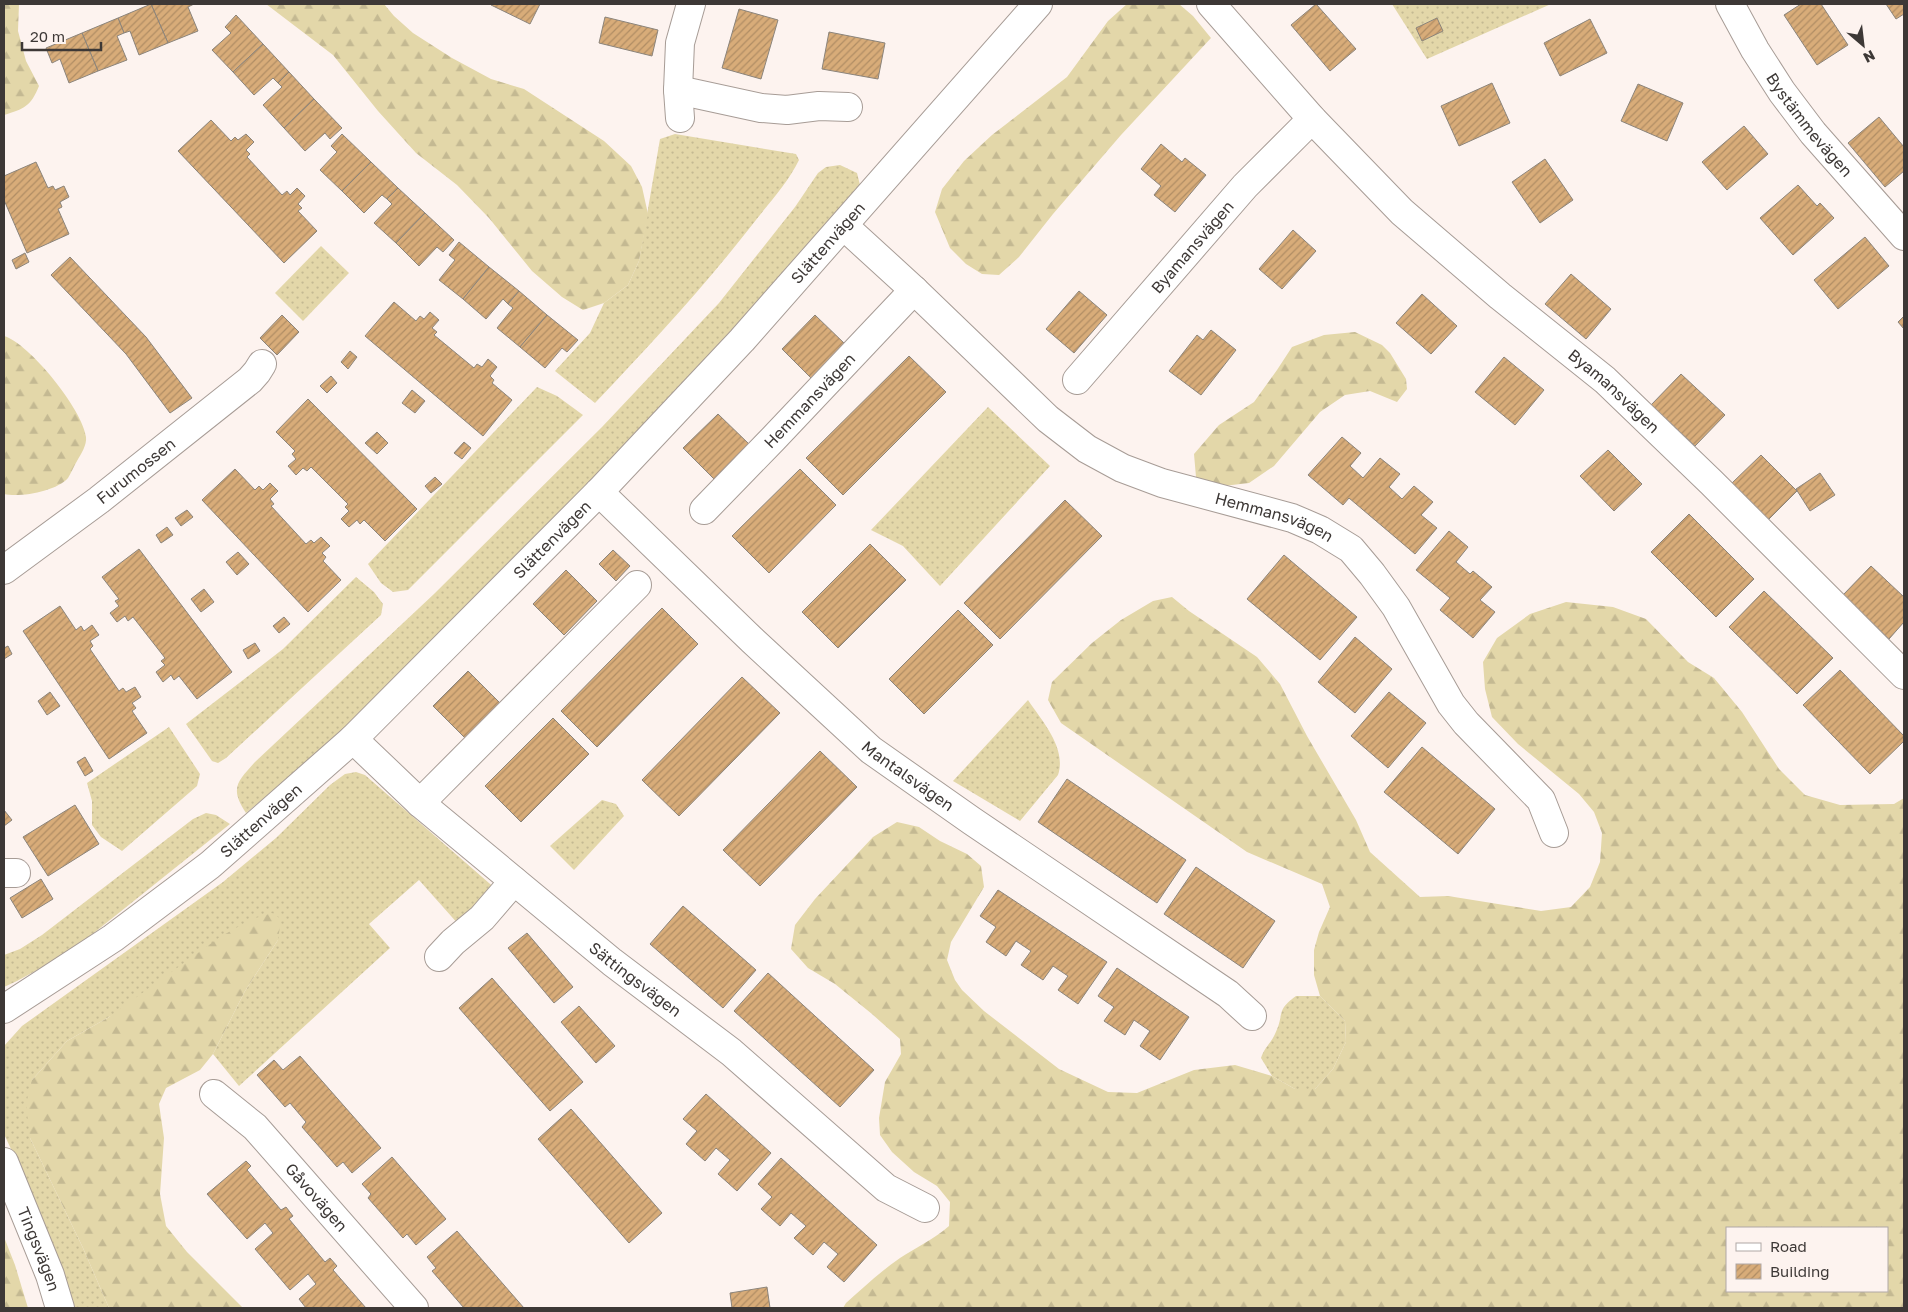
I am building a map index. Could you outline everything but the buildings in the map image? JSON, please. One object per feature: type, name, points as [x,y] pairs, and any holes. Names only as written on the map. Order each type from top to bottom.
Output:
[{"type":"street","points":[[680,118],[678,90],[680,43],[691,4]]},
{"type":"street","name":"Slättenvägen","points":[[4,1010],[112,938],[210,865],[353,739],[599,492],[742,340],[1038,4]]},
{"type":"street","name":"Byamansvägen","points":[[1211,4],[1312,119],[1402,212],[1500,296],[1604,380],[1712,483],[1904,675]]},
{"type":"street","name":"Bystämmevägen","points":[[1730,4],[1754,50],[1782,92],[1813,133],[1898,219]]},
{"type":"street","points":[[678,90],[761,108],[787,110],[819,106],[848,107]]},
{"type":"street","name":"Byamansvägen","points":[[1078,380],[1245,186],[1312,119]]},
{"type":"street","name":"Hemmansvägen","points":[[844,226],[914,290],[1048,419],[1098,457],[1162,484],[1292,518],[1320,530],[1351,549],[1396,607],[1451,704],[1466,723],[1541,800],[1554,833]]},
{"type":"street","name":"Hemmansvägen","points":[[704,510],[914,290]]},
{"type":"street","name":"Furumossen","points":[[4,570],[100,500],[250,380],[262,364]]},
{"type":"street","name":"Mantalsvägen","points":[[599,492],[752,640],[872,750],[972,821],[1228,994],[1252,1016]]},
{"type":"street","points":[[420,803],[637,585]]},
{"type":"street","name":"Sättingsvägen","points":[[353,739],[420,803],[612,962],[731,1052],[886,1188],[925,1208]]},
{"type":"street","points":[[439,957],[453,942],[482,918],[514,881]]},
{"type":"street","name":"Gåvovägen","points":[[214,1094],[255,1127],[414,1308]]},
{"type":"street","name":"Tingsvägen","points":[[4,1162],[50,1275],[60,1308]]},
{"type":"green space","points":[[4,4],[19,4],[18,31],[26,61],[39,86],[33,98],[26,106],[4,115]]},
{"type":"green space","points":[[266,4],[384,4],[413,33],[452,58],[491,79],[524,89],[604,141],[631,166],[642,187],[648,214],[639,261],[628,285],[604,303],[583,310],[562,297],[532,271],[489,218],[457,185],[416,153],[378,111],[333,55]]},
{"type":"green space","points":[[1127,4],[1179,4],[1193,16],[1211,38],[1121,135],[1019,257],[999,275],[982,274],[966,264],[950,248],[935,212],[942,189],[964,161],[992,135],[1067,77],[1108,21]]},
{"type":"green space","points":[[1392,4],[1551,4],[1427,59]]},
{"type":"green space","points":[[675,134],[796,154],[799,160],[777,193],[715,271],[595,403],[555,371],[590,333],[604,303],[628,285],[639,261],[660,139]]},
{"type":"green space","points":[[840,165],[857,173],[860,185],[726,341],[621,448],[443,639],[344,733],[246,813],[238,797],[238,785],[244,774],[255,762],[434,594],[602,427],[719,303],[795,207],[818,173],[826,167]]},
{"type":"green space","points":[[321,246],[349,273],[303,321],[275,293]]},
{"type":"green space","points":[[1355,332],[1382,345],[1390,353],[1406,379],[1407,389],[1397,402],[1370,391],[1345,395],[1320,412],[1274,466],[1249,483],[1215,487],[1196,477],[1194,454],[1219,425],[1254,402],[1292,347],[1324,335]]},
{"type":"green space","points":[[4,336],[15,341],[40,364],[65,395],[83,425],[86,443],[68,478],[56,487],[47,490],[19,495],[4,494]]},
{"type":"green space","points":[[537,387],[557,396],[583,415],[408,590],[393,592],[381,583],[368,564]]},
{"type":"green space","points":[[988,407],[1050,466],[940,586],[903,546],[871,530]]},
{"type":"green space","points":[[356,577],[374,592],[383,604],[381,615],[226,758],[218,763],[212,761],[186,724],[283,649]]},
{"type":"green space","points":[[1172,597],[1189,611],[1257,657],[1280,684],[1307,736],[1356,820],[1370,852],[1420,897],[1448,896],[1541,911],[1571,907],[1590,887],[1600,862],[1602,833],[1594,812],[1579,794],[1518,744],[1492,717],[1485,689],[1483,662],[1497,638],[1530,614],[1566,602],[1613,607],[1646,619],[1688,662],[1714,678],[1742,712],[1779,769],[1805,795],[1840,805],[1894,804],[1904,798],[1904,1308],[843,1308],[846,1303],[886,1268],[949,1226],[950,1202],[937,1186],[914,1172],[892,1152],[880,1135],[879,1118],[885,1082],[901,1054],[900,1039],[835,984],[808,968],[791,949],[795,925],[815,899],[873,837],[897,822],[919,827],[940,841],[967,854],[981,866],[984,887],[951,942],[947,960],[955,980],[962,990],[984,1011],[1059,1069],[1108,1092],[1137,1093],[1194,1070],[1235,1065],[1272,1076],[1295,1089],[1315,1089],[1333,1069],[1346,1042],[1345,1021],[1320,996],[1314,975],[1314,950],[1319,932],[1330,907],[1322,884],[1247,852],[1061,723],[1048,700],[1052,682],[1092,643],[1121,620],[1153,601]]},
{"type":"green space","points":[[1028,700],[1052,735],[1059,755],[1060,765],[1058,775],[1020,821],[953,781]]},
{"type":"green space","points":[[169,727],[200,774],[197,786],[122,851],[101,837],[92,825],[92,801],[87,783]]},
{"type":"green space","points":[[356,772],[365,775],[497,890],[459,925],[419,880],[369,924],[390,948],[239,1086],[213,1054],[245,991],[278,940],[109,1017],[67,1041],[32,1080],[30,1138],[83,1248],[109,1308],[75,1308],[38,1207],[4,1134],[4,1046],[22,1026],[223,882],[276,838],[330,785],[345,774]]},
{"type":"green space","points":[[602,800],[616,804],[624,816],[574,870],[550,846]]},
{"type":"green space","points":[[206,813],[216,815],[230,824],[70,952],[4,987],[4,955],[20,949],[42,935],[193,819]]},
{"type":"green space","points":[[272,913],[281,919],[278,940],[245,991],[213,1054],[200,1070],[166,1088],[159,1104],[164,1138],[160,1194],[166,1226],[187,1252],[243,1308],[109,1308],[83,1248],[30,1138],[26,1104],[32,1080],[67,1041],[109,1017],[220,937],[252,919]]},
{"type":"green space","points":[[1296,996],[1320,996],[1345,1021],[1346,1042],[1333,1069],[1315,1089],[1295,1089],[1272,1076],[1261,1058],[1275,1034],[1285,1005]]},
{"type":"green space","points":[[4,1237],[15,1265],[28,1308],[4,1308]]}]
